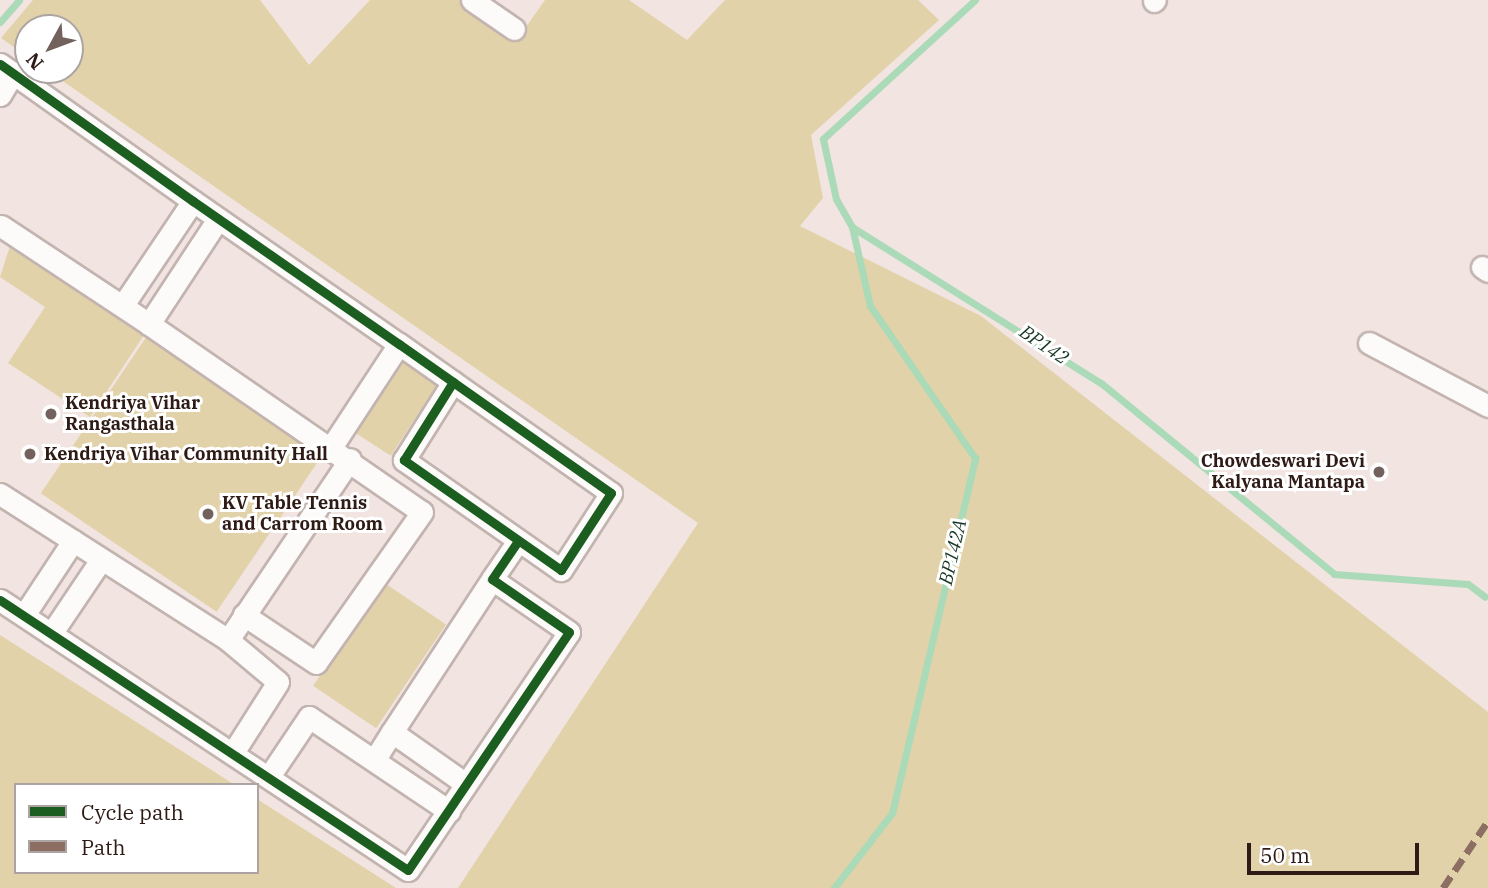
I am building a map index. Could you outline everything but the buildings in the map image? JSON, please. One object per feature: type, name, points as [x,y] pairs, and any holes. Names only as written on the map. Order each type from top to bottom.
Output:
[{"type":"street","points":[[472,0],[514,29]]},
{"type":"street","points":[[4,78],[193,201],[399,344],[611,493],[561,570],[404,460],[453,382]]},
{"type":"street","points":[[123,305],[193,201]]},
{"type":"street","points":[[149,324],[218,219]]},
{"type":"street","points":[[0,226],[332,446],[421,514],[316,663],[244,615]]},
{"type":"street","points":[[1369,343],[1488,406]]},
{"type":"street","points":[[332,446],[399,344]]},
{"type":"street","points":[[228,640],[350,459]]},
{"type":"street","points":[[0,494],[228,640],[278,682],[234,751]]},
{"type":"street","points":[[24,615],[72,541]]},
{"type":"street","points":[[375,759],[518,541]]},
{"type":"street","points":[[51,634],[102,560]]},
{"type":"street","points":[[0,600],[234,751],[406,870],[449,811],[569,632],[492,579]]},
{"type":"street","points":[[270,775],[309,717],[449,811]]},
{"type":"street","points":[[392,733],[467,784]]},
{"type":"shaded area","points":[[33,0],[260,0],[309,65],[370,0],[463,0],[519,37],[545,0],[629,0],[687,40],[725,0],[918,0],[939,20],[811,135],[823,198],[800,226],[981,316],[1488,712],[1488,888],[458,888],[698,523],[67,84],[84,84],[84,14],[21,14]]},
{"type":"shaded area","points":[[14,23],[14,47],[1,38]]},
{"type":"shaded area","points":[[10,246],[144,335],[90,417],[8,363],[45,307],[0,277]]},
{"type":"shaded area","points":[[151,330],[327,449],[217,612],[41,493]]},
{"type":"shaded area","points":[[403,360],[438,383],[391,456],[356,433]]},
{"type":"shaded area","points":[[383,582],[446,624],[376,728],[313,686]]},
{"type":"shaded area","points":[[0,635],[232,783],[14,783],[14,874],[259,874],[259,800],[396,888],[0,888]]},
{"type":"waterway","points":[[0,22],[19,0]]},
{"type":"waterway","name":"BP142","points":[[975,0],[823,139],[836,199],[852,227],[1101,383],[1334,574],[1468,584],[1485,597]]},
{"type":"waterway","name":"BP142A","points":[[834,888],[892,813],[975,458],[870,306],[852,227]]},
{"type":"marked path","points":[[1443,888],[1488,821]]},
{"type":"cycle path","points":[[0,64],[193,201],[399,344],[611,493],[561,570],[404,460],[453,382]]},
{"type":"cycle path","points":[[0,600],[408,870],[569,632],[492,579],[518,541]]},
{"type":"place","name":"Kendriya Vihar Rangasthala","points":[[51,414]]},
{"type":"place","name":"Kendriya Vihar Community Hall","points":[[30,454]]},
{"type":"place","name":"Chowdeswari Devi Kalyana Mantapa","points":[[1379,472]]},
{"type":"place","name":"KV Table Tennis and Carrom Room","points":[[208,514]]}]
